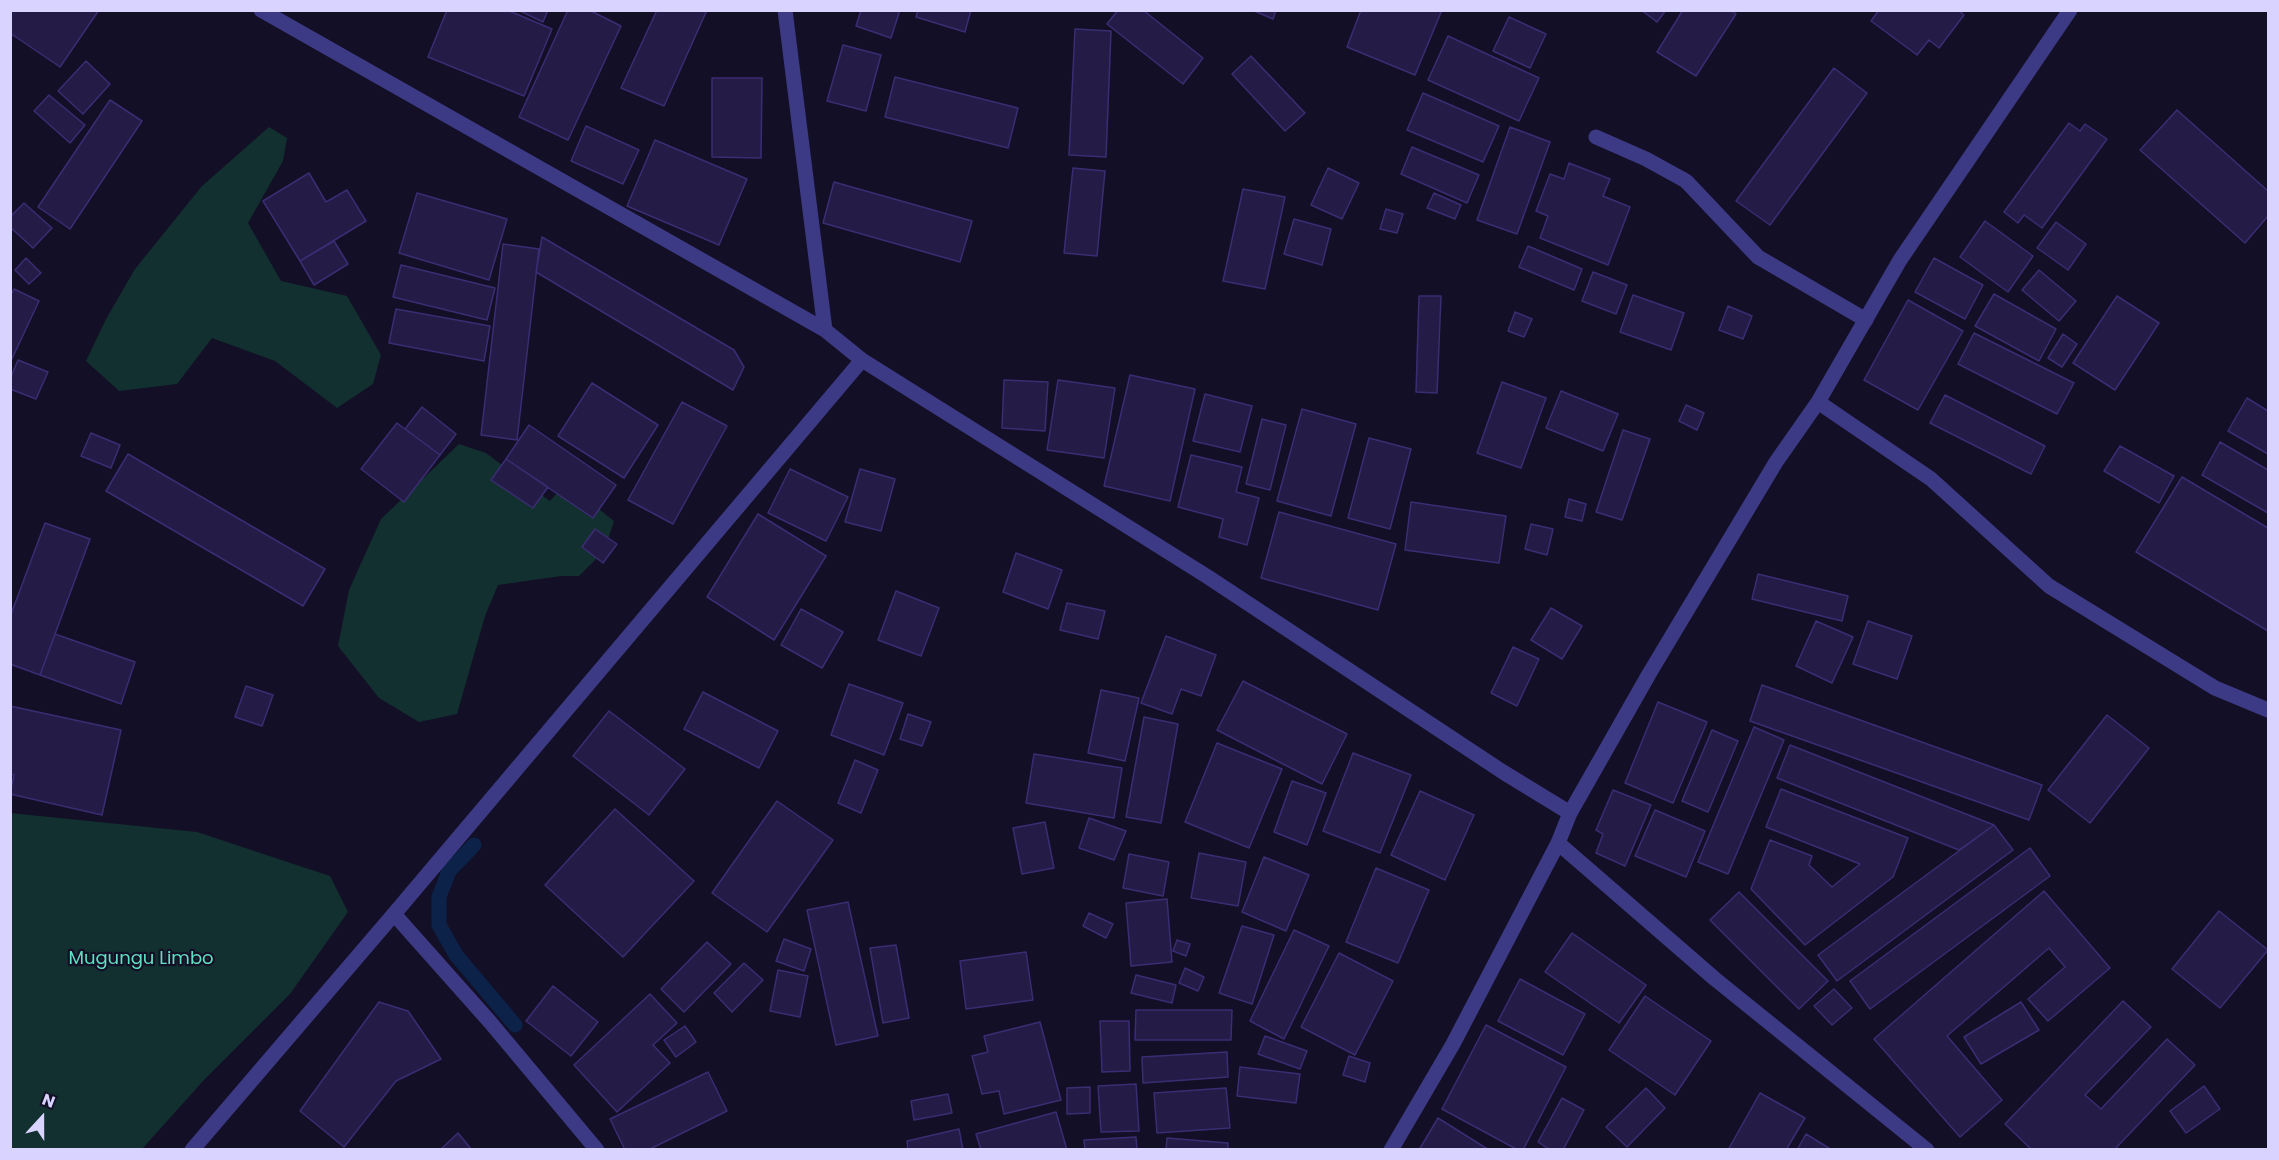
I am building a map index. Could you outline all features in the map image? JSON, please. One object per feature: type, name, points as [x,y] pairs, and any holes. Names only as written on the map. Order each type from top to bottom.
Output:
[{"type":"street","points":[[261,10],[825,330],[862,360],[1208,577],[1503,772],[1570,813]]},
{"type":"street","points":[[785,10],[825,330]]},
{"type":"street","points":[[1391,1149],[1453,1044],[1558,843],[1570,813],[1649,674],[1758,492],[1818,402],[1900,260],[2070,10]]},
{"type":"street","points":[[1596,136],[1686,181],[1758,257],[1866,320]]},
{"type":"street","points":[[192,1149],[394,914],[862,360]]},
{"type":"street","points":[[1818,402],[1931,479],[2049,586],[2215,688],[2268,710]]},
{"type":"street","points":[[1558,843],[1715,979],[1927,1149]]},
{"type":"street","points":[[394,914],[490,1022],[597,1149]]},
{"type":"green space","points":[[269,127],[287,138],[283,161],[248,223],[281,281],[347,296],[381,355],[373,384],[337,408],[275,361],[212,338],[177,384],[119,391],[86,361],[106,319],[135,269],[202,186]]},
{"type":"green space","points":[[459,444],[486,453],[550,501],[563,486],[585,498],[614,521],[604,551],[579,576],[561,576],[498,585],[485,616],[457,714],[419,722],[379,698],[338,646],[349,590],[381,519]]},
{"type":"green space","name":"Mugungu Limbo","points":[[10,813],[197,832],[330,876],[348,912],[290,994],[204,1080],[142,1149],[11,1149]]},
{"type":"building","points":[[10,10],[99,10],[60,67],[10,33]]},
{"type":"building","points":[[447,10],[507,10],[552,29],[524,96],[428,57]]},
{"type":"building","points":[[518,10],[548,10],[543,22]]},
{"type":"building","points":[[568,10],[589,10],[621,26],[568,140],[519,117]]},
{"type":"building","points":[[657,10],[707,10],[664,106],[621,88]]},
{"type":"building","points":[[861,10],[900,10],[891,38],[856,26]]},
{"type":"building","points":[[918,10],[971,10],[965,32],[916,17]]},
{"type":"building","points":[[1118,10],[1143,10],[1203,58],[1183,84],[1107,24]]},
{"type":"building","points":[[1252,10],[1276,10],[1273,19]]},
{"type":"building","points":[[1361,10],[1442,10],[1415,75],[1347,47]]},
{"type":"building","points":[[1641,10],[1666,10],[1657,22]]},
{"type":"building","points":[[1683,10],[1730,10],[1736,14],[1696,76],[1657,52]]},
{"type":"building","points":[[1879,10],[1958,10],[1964,15],[1939,48],[1929,40],[1917,55],[1871,21]]},
{"type":"building","points":[[1509,17],[1546,34],[1530,68],[1493,51]]},
{"type":"building","points":[[1075,29],[1111,31],[1106,157],[1069,155]]},
{"type":"building","points":[[1448,36],[1539,78],[1519,121],[1428,80]]},
{"type":"building","points":[[843,45],[881,55],[866,111],[827,101]]},
{"type":"building","points":[[1251,56],[1305,113],[1285,131],[1232,74]]},
{"type":"building","points":[[86,61],[110,84],[83,114],[58,91]]},
{"type":"building","points":[[1834,68],[1867,93],[1770,225],[1736,201]]},
{"type":"building","points":[[895,77],[1018,108],[1008,148],[885,117]]},
{"type":"building","points":[[712,78],[762,78],[761,158],[712,157]]},
{"type":"building","points":[[1423,93],[1499,126],[1483,162],[1407,130]]},
{"type":"building","points":[[49,95],[85,125],[70,143],[34,111]]},
{"type":"building","points":[[110,100],[142,121],[70,229],[38,207]]},
{"type":"building","points":[[2177,110],[2268,191],[2268,216],[2245,243],[2140,150]]},
{"type":"building","points":[[2069,123],[2080,131],[2085,124],[2107,139],[2042,228],[2024,215],[2018,223],[2004,212]]},
{"type":"building","points":[[586,126],[639,150],[623,184],[571,161]]},
{"type":"building","points":[[1510,127],[1550,142],[1517,234],[1477,220]]},
{"type":"building","points":[[655,140],[747,179],[719,245],[627,206]]},
{"type":"building","points":[[1412,147],[1479,175],[1467,203],[1401,174]]},
{"type":"building","points":[[1569,163],[1610,179],[1603,196],[1630,207],[1608,265],[1540,238],[1548,216],[1536,211],[1550,174],[1564,179]]},
{"type":"building","points":[[1073,168],[1105,171],[1097,256],[1064,253]]},
{"type":"building","points":[[1328,168],[1359,183],[1342,219],[1311,205]]},
{"type":"building","points":[[309,173],[326,202],[347,190],[366,221],[300,261],[263,201]]},
{"type":"building","points":[[834,182],[972,221],[960,262],[823,223]]},
{"type":"building","points":[[1243,189],[1285,197],[1265,289],[1223,281]]},
{"type":"building","points":[[417,193],[507,219],[489,280],[399,253]]},
{"type":"building","points":[[1434,193],[1461,205],[1455,219],[1427,208]]},
{"type":"building","points":[[24,203],[52,228],[33,248],[10,227],[10,217]]},
{"type":"building","points":[[1386,209],[1403,214],[1397,233],[1380,229]]},
{"type":"building","points":[[1294,219],[1331,229],[1322,265],[1284,254]]},
{"type":"building","points":[[1985,221],[2033,256],[2008,292],[1960,257]]},
{"type":"building","points":[[2056,222],[2086,244],[2068,270],[2037,248]]},
{"type":"building","points":[[542,237],[734,350],[744,367],[733,390],[536,272]]},
{"type":"building","points":[[334,241],[348,264],[314,285],[300,261]]},
{"type":"building","points":[[503,244],[539,249],[517,440],[481,435]]},
{"type":"building","points":[[1528,246],[1582,269],[1574,290],[1519,267]]},
{"type":"building","points":[[26,258],[41,273],[29,284],[15,270]]},
{"type":"building","points":[[1934,258],[1983,285],[1965,319],[1915,292]]},
{"type":"building","points":[[401,265],[495,288],[487,320],[393,297]]},
{"type":"building","points":[[2039,270],[2076,301],[2059,321],[2022,290]]},
{"type":"building","points":[[1593,272],[1627,285],[1616,314],[1582,301]]},
{"type":"building","points":[[14,289],[39,301],[10,363],[10,296]]},
{"type":"building","points":[[1994,294],[2056,329],[2039,361],[1975,326]]},
{"type":"building","points":[[1633,295],[1684,313],[1671,350],[1620,332]]},
{"type":"building","points":[[1419,296],[1441,296],[1437,393],[1416,392]]},
{"type":"building","points":[[2117,296],[2159,323],[2115,390],[2073,363]]},
{"type":"building","points":[[1908,300],[1963,331],[1918,410],[1864,380]]},
{"type":"building","points":[[1728,306],[1752,316],[1743,339],[1719,330]]},
{"type":"building","points":[[396,309],[490,326],[484,361],[389,343]]},
{"type":"building","points":[[1515,312],[1532,319],[1524,337],[1508,331]]},
{"type":"building","points":[[1974,333],[2074,383],[2057,414],[1958,364]]},
{"type":"building","points":[[2063,334],[2077,344],[2062,367],[2048,358]]},
{"type":"building","points":[[18,360],[48,372],[36,399],[10,389],[10,379]]},
{"type":"building","points":[[1130,375],[1195,389],[1170,501],[1104,486]]},
{"type":"building","points":[[1004,380],[1048,382],[1045,431],[1002,428]]},
{"type":"building","points":[[1058,380],[1115,388],[1104,458],[1047,450]]},
{"type":"building","points":[[1502,382],[1546,398],[1521,468],[1477,453]]},
{"type":"building","points":[[592,383],[658,425],[624,478],[558,436]]},
{"type":"building","points":[[1561,391],[1618,414],[1603,451],[1546,428]]},
{"type":"building","points":[[1205,394],[1252,406],[1240,452],[1193,441]]},
{"type":"building","points":[[1945,395],[2045,446],[2031,474],[1930,423]]},
{"type":"building","points":[[2247,398],[2268,411],[2268,454],[2228,431]]},
{"type":"building","points":[[682,402],[727,426],[673,524],[628,500]]},
{"type":"building","points":[[1686,405],[1704,413],[1697,430],[1679,421]]},
{"type":"building","points":[[422,407],[456,434],[440,455],[405,429]]},
{"type":"building","points":[[1302,409],[1356,424],[1331,516],[1277,501]]},
{"type":"building","points":[[1262,419],[1286,425],[1270,490],[1246,484]]},
{"type":"building","points":[[397,423],[440,455],[404,502],[361,469]]},
{"type":"building","points":[[529,425],[616,485],[593,518],[506,459]]},
{"type":"building","points":[[1623,430],[1650,439],[1622,520],[1596,512]]},
{"type":"building","points":[[91,433],[120,445],[111,468],[81,456]]},
{"type":"building","points":[[1369,438],[1411,449],[1390,529],[1348,518]]},
{"type":"building","points":[[2220,442],[2268,470],[2268,513],[2202,475]]},
{"type":"building","points":[[2120,446],[2174,476],[2159,503],[2104,471]]},
{"type":"building","points":[[128,454],[325,569],[303,606],[106,491]]},
{"type":"building","points":[[1191,455],[1242,467],[1236,492],[1259,498],[1247,545],[1219,537],[1223,519],[1178,507]]},
{"type":"building","points":[[506,459],[548,487],[533,508],[491,480]]},
{"type":"building","points":[[790,469],[848,497],[826,541],[768,513]]},
{"type":"building","points":[[860,469],[895,479],[881,531],[845,522]]},
{"type":"building","points":[[2182,477],[2268,528],[2268,631],[2136,552]]},
{"type":"building","points":[[1569,499],[1586,504],[1582,521],[1565,517]]},
{"type":"building","points":[[1411,502],[1506,516],[1499,563],[1405,550]]},
{"type":"building","points":[[1279,512],[1396,544],[1378,610],[1261,578]]},
{"type":"building","points":[[758,514],[826,556],[774,640],[707,597]]},
{"type":"building","points":[[45,523],[90,539],[40,675],[10,664],[10,617]]},
{"type":"building","points":[[1531,524],[1553,529],[1547,555],[1525,549]]},
{"type":"building","points":[[595,529],[617,544],[603,563],[582,547]]},
{"type":"building","points":[[1016,553],[1062,570],[1048,609],[1003,592]]},
{"type":"building","points":[[1758,574],[1848,596],[1842,621],[1752,599]]},
{"type":"building","points":[[896,591],[939,608],[921,656],[878,640]]},
{"type":"building","points":[[1067,603],[1105,611],[1098,639],[1060,630]]},
{"type":"building","points":[[1551,608],[1582,626],[1562,659],[1531,640]]},
{"type":"building","points":[[801,609],[843,632],[822,668],[781,645]]},
{"type":"building","points":[[1816,621],[1853,637],[1832,683],[1796,666]]},
{"type":"building","points":[[1868,621],[1912,636],[1897,679],[1853,664]]},
{"type":"building","points":[[55,634],[135,662],[121,704],[40,675]]},
{"type":"building","points":[[1166,636],[1216,655],[1201,696],[1181,689],[1172,714],[1141,703]]},
{"type":"building","points":[[1513,647],[1539,659],[1517,706],[1491,693]]},
{"type":"building","points":[[1243,681],[1347,734],[1322,784],[1217,730]]},
{"type":"building","points":[[849,684],[903,703],[884,755],[831,735]]},
{"type":"building","points":[[1762,685],[2042,785],[2029,820],[1750,721]]},
{"type":"building","points":[[246,686],[273,695],[262,726],[235,717]]},
{"type":"building","points":[[1101,690],[1139,698],[1125,761],[1088,753]]},
{"type":"building","points":[[703,692],[778,731],[759,768],[684,729]]},
{"type":"building","points":[[1658,702],[1707,722],[1673,803],[1625,783]]},
{"type":"building","points":[[10,706],[121,730],[102,815],[10,794],[14,775],[10,774]]},
{"type":"building","points":[[609,711],[685,769],[649,815],[573,756]]},
{"type":"building","points":[[908,714],[931,722],[922,746],[900,739]]},
{"type":"building","points":[[2107,715],[2149,748],[2090,823],[2048,790]]},
{"type":"building","points":[[1144,717],[1178,724],[1161,823],[1126,817]]},
{"type":"building","points":[[1754,727],[1784,740],[1728,874],[1698,862]]},
{"type":"building","points":[[1712,730],[1738,741],[1708,812],[1682,801]]},
{"type":"building","points":[[1217,743],[1282,769],[1249,848],[1185,822]]},
{"type":"building","points":[[1790,745],[1994,825],[1959,850],[1777,778]]},
{"type":"building","points":[[1353,753],[1411,775],[1380,853],[1323,831]]},
{"type":"building","points":[[1034,754],[1122,768],[1114,818],[1026,803]]},
{"type":"building","points":[[855,760],[878,770],[861,813],[838,803]]},
{"type":"building","points":[[1292,781],[1326,793],[1307,845],[1274,832]]},
{"type":"building","points":[[1781,789],[1908,838],[1893,877],[1805,945],[1751,889],[1770,840],[1812,856],[1809,865],[1832,887],[1860,864],[1766,827]]},
{"type":"building","points":[[1613,790],[1651,805],[1625,866],[1596,853],[1603,834],[1596,830]]},
{"type":"building","points":[[1420,791],[1474,815],[1445,880],[1391,855]]},
{"type":"building","points":[[777,801],[833,840],[767,932],[712,893]]},
{"type":"building","points":[[615,809],[694,881],[623,957],[545,885]]},
{"type":"building","points":[[1655,810],[1705,831],[1686,877],[1635,856]]},
{"type":"building","points":[[1089,818],[1126,831],[1114,860],[1079,848]]},
{"type":"building","points":[[1045,822],[1054,868],[1022,874],[1013,828]]},
{"type":"building","points":[[1994,825],[2013,850],[1837,981],[1818,955]]},
{"type":"building","points":[[2030,848],[2050,876],[1870,1009],[1850,981]]},
{"type":"building","points":[[1199,853],[1246,862],[1238,906],[1191,898]]},
{"type":"building","points":[[1129,854],[1169,862],[1163,896],[1123,888]]},
{"type":"building","points":[[1264,857],[1309,875],[1286,931],[1242,912]]},
{"type":"building","points":[[1376,868],[1429,890],[1398,963],[1346,942]]},
{"type":"building","points":[[2044,891],[2110,968],[2048,1021],[2028,999],[2065,967],[2049,948],[1947,1036],[2002,1100],[1960,1137],[1874,1039]]},
{"type":"building","points":[[1739,892],[1828,981],[1799,1009],[1710,920]]},
{"type":"building","points":[[1167,899],[1172,962],[1131,966],[1126,903]]},
{"type":"building","points":[[848,902],[878,1036],[836,1045],[807,910]]},
{"type":"building","points":[[2219,911],[2268,950],[2220,1008],[2172,969]]},
{"type":"building","points":[[1089,913],[1113,924],[1106,938],[1083,926]]},
{"type":"building","points":[[1242,926],[1274,935],[1252,1004],[1219,993]]},
{"type":"building","points":[[1294,930],[1329,946],[1284,1039],[1250,1021]]},
{"type":"building","points":[[1572,933],[1646,985],[1619,1023],[1545,972]]},
{"type":"building","points":[[784,939],[811,949],[804,971],[776,961]]},
{"type":"building","points":[[1177,940],[1190,944],[1186,956],[1173,951]]},
{"type":"building","points":[[707,942],[731,964],[684,1012],[661,989]]},
{"type":"building","points":[[896,945],[909,1018],[883,1023],[870,948]]},
{"type":"building","points":[[1026,952],[1033,1000],[966,1009],[960,961]]},
{"type":"building","points":[[1339,953],[1393,981],[1355,1055],[1301,1027]]},
{"type":"building","points":[[744,963],[763,980],[732,1012],[714,993]]},
{"type":"building","points":[[1185,968],[1204,977],[1198,991],[1179,983]]},
{"type":"building","points":[[778,970],[808,976],[800,1017],[770,1011]]},
{"type":"building","points":[[1136,975],[1176,985],[1172,1003],[1131,993]]},
{"type":"building","points":[[1520,979],[1585,1014],[1563,1055],[1498,1021]]},
{"type":"building","points":[[553,986],[598,1022],[571,1056],[526,1021]]},
{"type":"building","points":[[1834,989],[1852,1008],[1832,1025],[1814,1006]]},
{"type":"building","points":[[650,994],[677,1023],[653,1045],[670,1063],[617,1112],[574,1065]]},
{"type":"building","points":[[1645,996],[1711,1041],[1675,1095],[1609,1050]]},
{"type":"building","points":[[2123,1001],[2151,1027],[2085,1095],[2101,1109],[2167,1039],[2195,1065],[2114,1150],[2032,1150],[2005,1124]]},
{"type":"building","points":[[379,1002],[408,1011],[441,1059],[396,1081],[344,1147],[300,1111]]},
{"type":"building","points":[[2021,1002],[2039,1030],[1981,1064],[1964,1037]]},
{"type":"building","points":[[1136,1010],[1232,1010],[1231,1040],[1135,1040]]},
{"type":"building","points":[[1100,1021],[1129,1021],[1130,1071],[1102,1072]]},
{"type":"building","points":[[1040,1022],[1061,1100],[1004,1114],[999,1091],[982,1094],[972,1056],[988,1052],[984,1036]]},
{"type":"building","points":[[1486,1025],[1566,1067],[1523,1150],[1518,1150],[1442,1109]]},
{"type":"building","points":[[685,1026],[696,1042],[676,1057],[664,1040]]},
{"type":"building","points":[[1265,1036],[1307,1051],[1300,1069],[1258,1054]]},
{"type":"building","points":[[1227,1052],[1228,1077],[1143,1083],[1142,1057]]},
{"type":"building","points":[[1349,1056],[1370,1063],[1365,1082],[1343,1075]]},
{"type":"building","points":[[1240,1067],[1300,1074],[1296,1103],[1237,1096]]},
{"type":"building","points":[[708,1072],[727,1111],[648,1150],[625,1150],[610,1119]]},
{"type":"building","points":[[1136,1084],[1139,1131],[1101,1132],[1098,1086]]},
{"type":"building","points":[[2204,1086],[2220,1109],[2186,1133],[2170,1111]]},
{"type":"building","points":[[1090,1087],[1090,1113],[1067,1114],[1067,1088]]},
{"type":"building","points":[[1226,1088],[1230,1128],[1157,1133],[1154,1093]]},
{"type":"building","points":[[1646,1088],[1665,1108],[1627,1147],[1606,1127]]},
{"type":"building","points":[[1760,1093],[1805,1118],[1786,1150],[1728,1150]]},
{"type":"building","points":[[948,1094],[952,1113],[914,1120],[911,1101]]},
{"type":"building","points":[[1562,1098],[1584,1110],[1563,1150],[1550,1150],[1538,1142]]},
{"type":"building","points":[[1056,1112],[1067,1150],[981,1150],[976,1134]]},
{"type":"building","points":[[1438,1118],[1489,1150],[1419,1150]]},
{"type":"building","points":[[959,1129],[963,1150],[908,1150],[907,1141]]},
{"type":"building","points":[[458,1133],[472,1150],[440,1150]]},
{"type":"building","points":[[1806,1134],[1832,1150],[1797,1150]]},
{"type":"building","points":[[1136,1137],[1137,1150],[1085,1150],[1084,1140]]},
{"type":"building","points":[[1167,1138],[1228,1143],[1228,1150],[1166,1150]]},
{"type":"waterway","points":[[474,845],[449,871],[439,897],[439,925],[456,955],[515,1025]]}]
